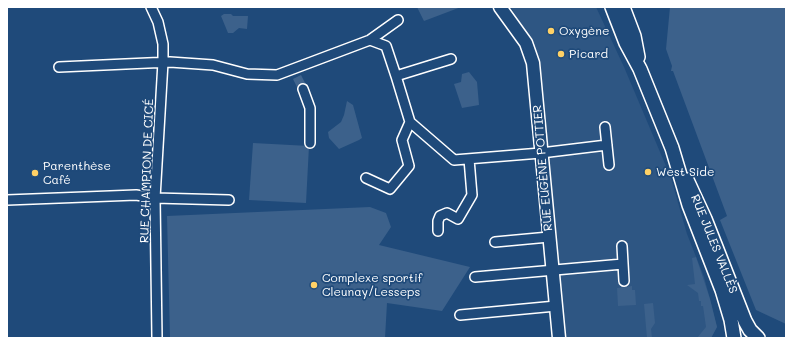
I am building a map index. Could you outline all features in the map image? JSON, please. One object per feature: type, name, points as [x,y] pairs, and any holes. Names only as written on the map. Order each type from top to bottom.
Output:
[{"type":"main road","name":"RUE JULES VALLÈS","points":[[612,7],[626,43],[640,69],[672,148],[698,202],[745,321],[750,330],[758,338]]},
{"type":"main road","name":"RUE JULES VALLÈS","points":[[623,7],[634,36],[640,69]]},
{"type":"main road","name":"RUE JULES VALLÈS","points":[[672,148],[689,205],[722,290],[731,320],[734,338]]},
{"type":"street","name":"RUE CHAMPION DE CICÉ","points":[[152,7],[158,22],[163,44],[155,198],[157,338]]},
{"type":"street","name":"RUE EUGÈNE POTTIER","points":[[500,7],[526,43],[533,63],[559,338]]},
{"type":"street","points":[[59,67],[163,62],[213,64],[247,74],[258,75],[295,73],[370,40],[398,20]]},
{"type":"street","points":[[370,40],[386,46],[410,122],[454,160],[541,153],[607,145]]},
{"type":"street","points":[[396,76],[451,59]]},
{"type":"street","points":[[302,89],[310,108],[310,143]]},
{"type":"street","points":[[366,178],[390,189],[409,166],[402,140],[410,122]]},
{"type":"street","points":[[606,127],[609,165]]},
{"type":"street","points":[[438,231],[438,221],[440,216],[447,213],[458,219],[472,195],[469,159]]},
{"type":"street","points":[[7,200],[136,195],[155,198],[230,200]]},
{"type":"street","points":[[495,242],[549,238]]},
{"type":"street","points":[[622,246],[624,281]]},
{"type":"street","points":[[475,277],[623,264]]},
{"type":"street","points":[[460,315],[556,306]]},
{"type":"shaded area","points":[[417,7],[461,7],[424,21]]},
{"type":"shaded area","points":[[511,7],[596,7],[624,67],[671,178],[687,234],[704,277],[717,327],[711,338],[560,338],[537,56]]},
{"type":"shaded area","points":[[670,7],[786,7],[786,324],[756,310],[720,220],[727,216],[673,71],[671,71],[672,66],[666,49]]},
{"type":"shaded area","points":[[224,14],[231,14],[233,16],[248,16],[247,29],[239,28],[233,33],[228,33],[221,16]]},
{"type":"shaded area","points":[[469,72],[477,82],[479,105],[462,108],[454,84],[461,82],[462,74]]},
{"type":"shaded area","points":[[347,101],[353,105],[362,138],[339,149],[329,138],[328,132],[341,122]]},
{"type":"shaded area","points":[[253,143],[309,146],[306,203],[249,200]]},
{"type":"shaded area","name":"Complexe sportif Cleunay/Lesseps","points":[[370,207],[386,213],[391,227],[379,245],[470,267],[442,311],[387,303],[385,338],[170,338],[167,216]]},
{"type":"shaded area","points":[[696,257],[710,299],[717,327],[711,338],[697,338],[706,327],[703,306],[701,306],[701,301],[699,301],[698,293],[687,285],[695,284],[692,258]]},
{"type":"shaded area","points":[[632,286],[632,290],[635,290],[636,305],[618,306],[617,288]]},
{"type":"shaded area","points":[[653,303],[655,323],[651,329],[652,338],[647,338],[644,304]]},
{"type":"tunnel","points":[[297,77],[303,89]]},
{"type":"place","name":"Oxygène","points":[[551,31]]},
{"type":"place","name":"Picard","points":[[561,54]]},
{"type":"place","name":"West Side","points":[[648,172]]},
{"type":"place","name":"Parenthèse Café","points":[[35,173]]},
{"type":"place","name":"Complexe sportif Cleunay/Lesseps","points":[[314,285]]}]
